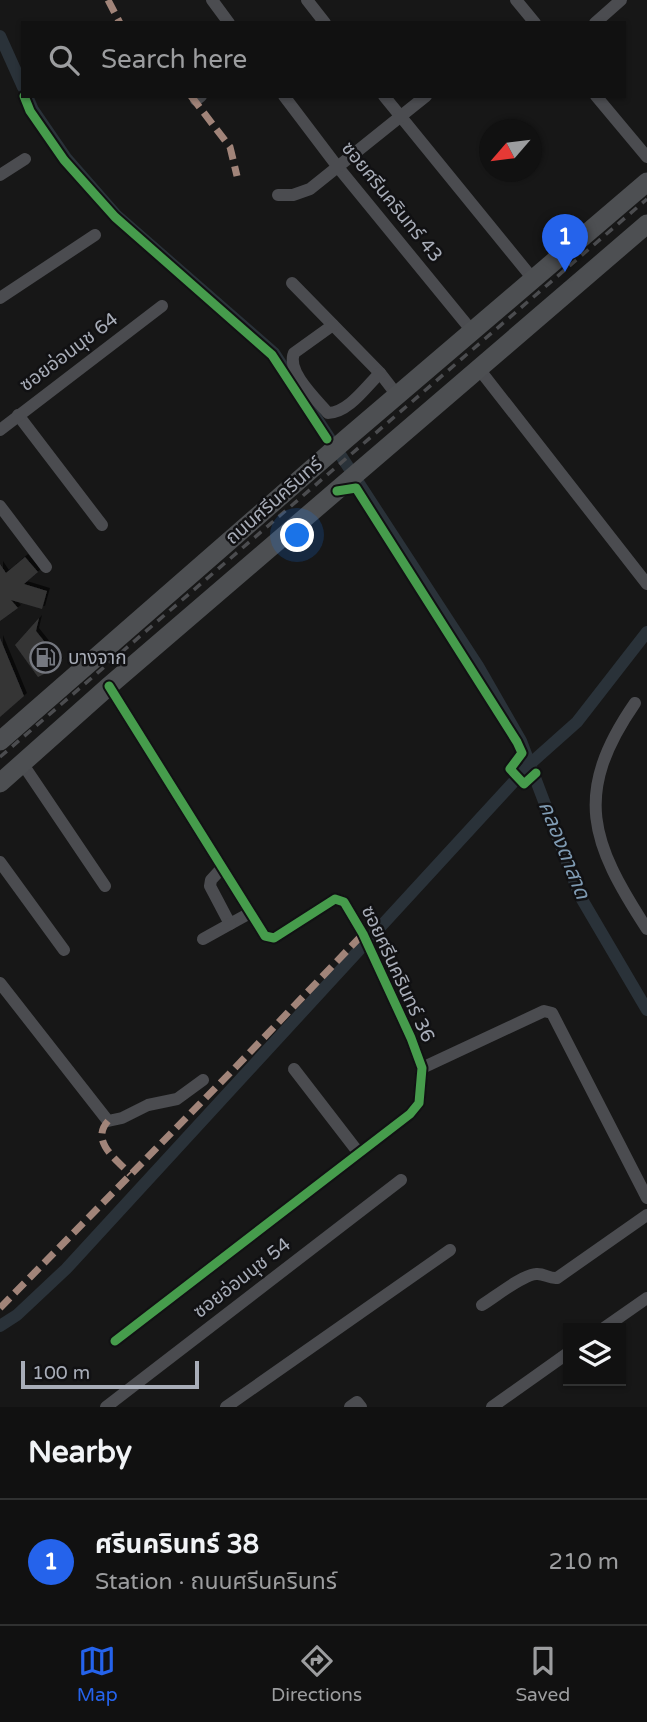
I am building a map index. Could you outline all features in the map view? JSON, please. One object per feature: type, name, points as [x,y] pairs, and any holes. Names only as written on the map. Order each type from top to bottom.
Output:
[{"type":"main road","name":"ถนนศรีนครินทร์","points":[[0,741],[318,463],[647,182]]},
{"type":"main road","name":"ถนนศรีนครินทร์","points":[[0,783],[109,686],[647,224]]},
{"type":"street","points":[[212,0],[228,21]]},
{"type":"street","points":[[307,0],[323,21]]},
{"type":"street","points":[[516,0],[533,21]]},
{"type":"street","points":[[597,21],[621,0]]},
{"type":"street","name":"ซอยศรีนครินทร์ 43","points":[[286,98],[337,166],[472,331]]},
{"type":"street","points":[[386,98],[533,279]]},
{"type":"street","points":[[278,195],[302,193],[423,98]]},
{"type":"street","points":[[598,98],[647,157]]},
{"type":"street","points":[[0,175],[25,159]]},
{"type":"street","points":[[0,298],[95,235]]},
{"type":"street","points":[[292,283],[380,373],[397,395]]},
{"type":"street","name":"ซอยอ่อนนุช 64","points":[[0,430],[162,306]]},
{"type":"street","points":[[333,325],[294,354],[291,360],[293,370],[328,413],[344,409],[380,373]]},
{"type":"street","points":[[479,369],[647,584]]},
{"type":"street","points":[[18,415],[102,525]]},
{"type":"street","points":[[0,506],[46,567]]},
{"type":"street","name":"ซอยศรีนครินทร์ 36","points":[[109,686],[265,936],[274,938],[330,902],[340,899],[363,934],[422,1068],[416,1109],[115,1341]]},
{"type":"street","points":[[635,704],[614,733],[605,753],[594,810],[613,873],[647,929]]},
{"type":"street","points":[[22,763],[105,886]]},
{"type":"street","points":[[0,862],[64,950]]},
{"type":"street","points":[[222,868],[211,880],[210,886],[230,924]]},
{"type":"street","points":[[203,939],[250,913]]},
{"type":"street","points":[[0,984],[108,1121],[114,1121],[148,1105],[177,1099],[202,1080]]},
{"type":"street","points":[[422,1068],[544,1011],[552,1013],[647,1198]]},
{"type":"street","points":[[294,1069],[358,1152]]},
{"type":"street","name":"ซอยอ่อนนุช 54","points":[[106,1407],[401,1180]]},
{"type":"street","points":[[482,1305],[529,1275],[542,1274],[552,1279],[557,1278],[647,1215]]},
{"type":"street","points":[[226,1407],[450,1250]]},
{"type":"street","points":[[611,1323],[647,1298]]},
{"type":"street","points":[[492,1407],[563,1357]]},
{"type":"street","points":[[350,1407],[357,1402],[361,1407]]},
{"type":"building","points":[[25,557],[38,572],[24,584],[47,591],[42,609],[11,600],[18,608],[0,621],[0,564],[6,573]]},
{"type":"building","points":[[39,618],[36,631],[60,661],[54,669],[38,677],[15,645]]},
{"type":"building","points":[[0,638],[24,696],[0,717]]},
{"type":"waterway","name":"คลองตาสาด","points":[[0,36],[21,83]]},
{"type":"waterway","name":"คลองตาสาด","points":[[28,98],[66,158],[116,215],[274,353],[478,666],[521,741],[580,896],[647,1010]]},
{"type":"waterway","points":[[0,1326],[17,1315],[66,1269],[531,763],[577,722],[647,632]]},
{"type":"railway","points":[[0,757],[647,199]]},
{"type":"marked path","points":[[108,0],[119,21]]},
{"type":"marked path","points":[[193,98],[230,147],[237,176]]},
{"type":"marked path","points":[[0,1308],[363,934]]},
{"type":"marked path","points":[[108,1121],[103,1128],[103,1143],[130,1174]]},
{"type":"cycle path","points":[[25,98],[30,111],[64,160],[115,217],[272,355],[327,439]]},
{"type":"cycle path","points":[[337,491],[356,488],[517,742],[522,753],[510,769],[524,784],[536,773]]},
{"type":"cycle path","points":[[109,686],[265,936],[274,938],[335,899],[344,902],[363,934],[422,1068],[419,1103],[410,1114],[115,1341]]},
{"type":"place","name":"ศรีนครินทร์ 38","points":[[565,272]]},
{"type":"place","name":"บางจาก","points":[[45,658]]}]
